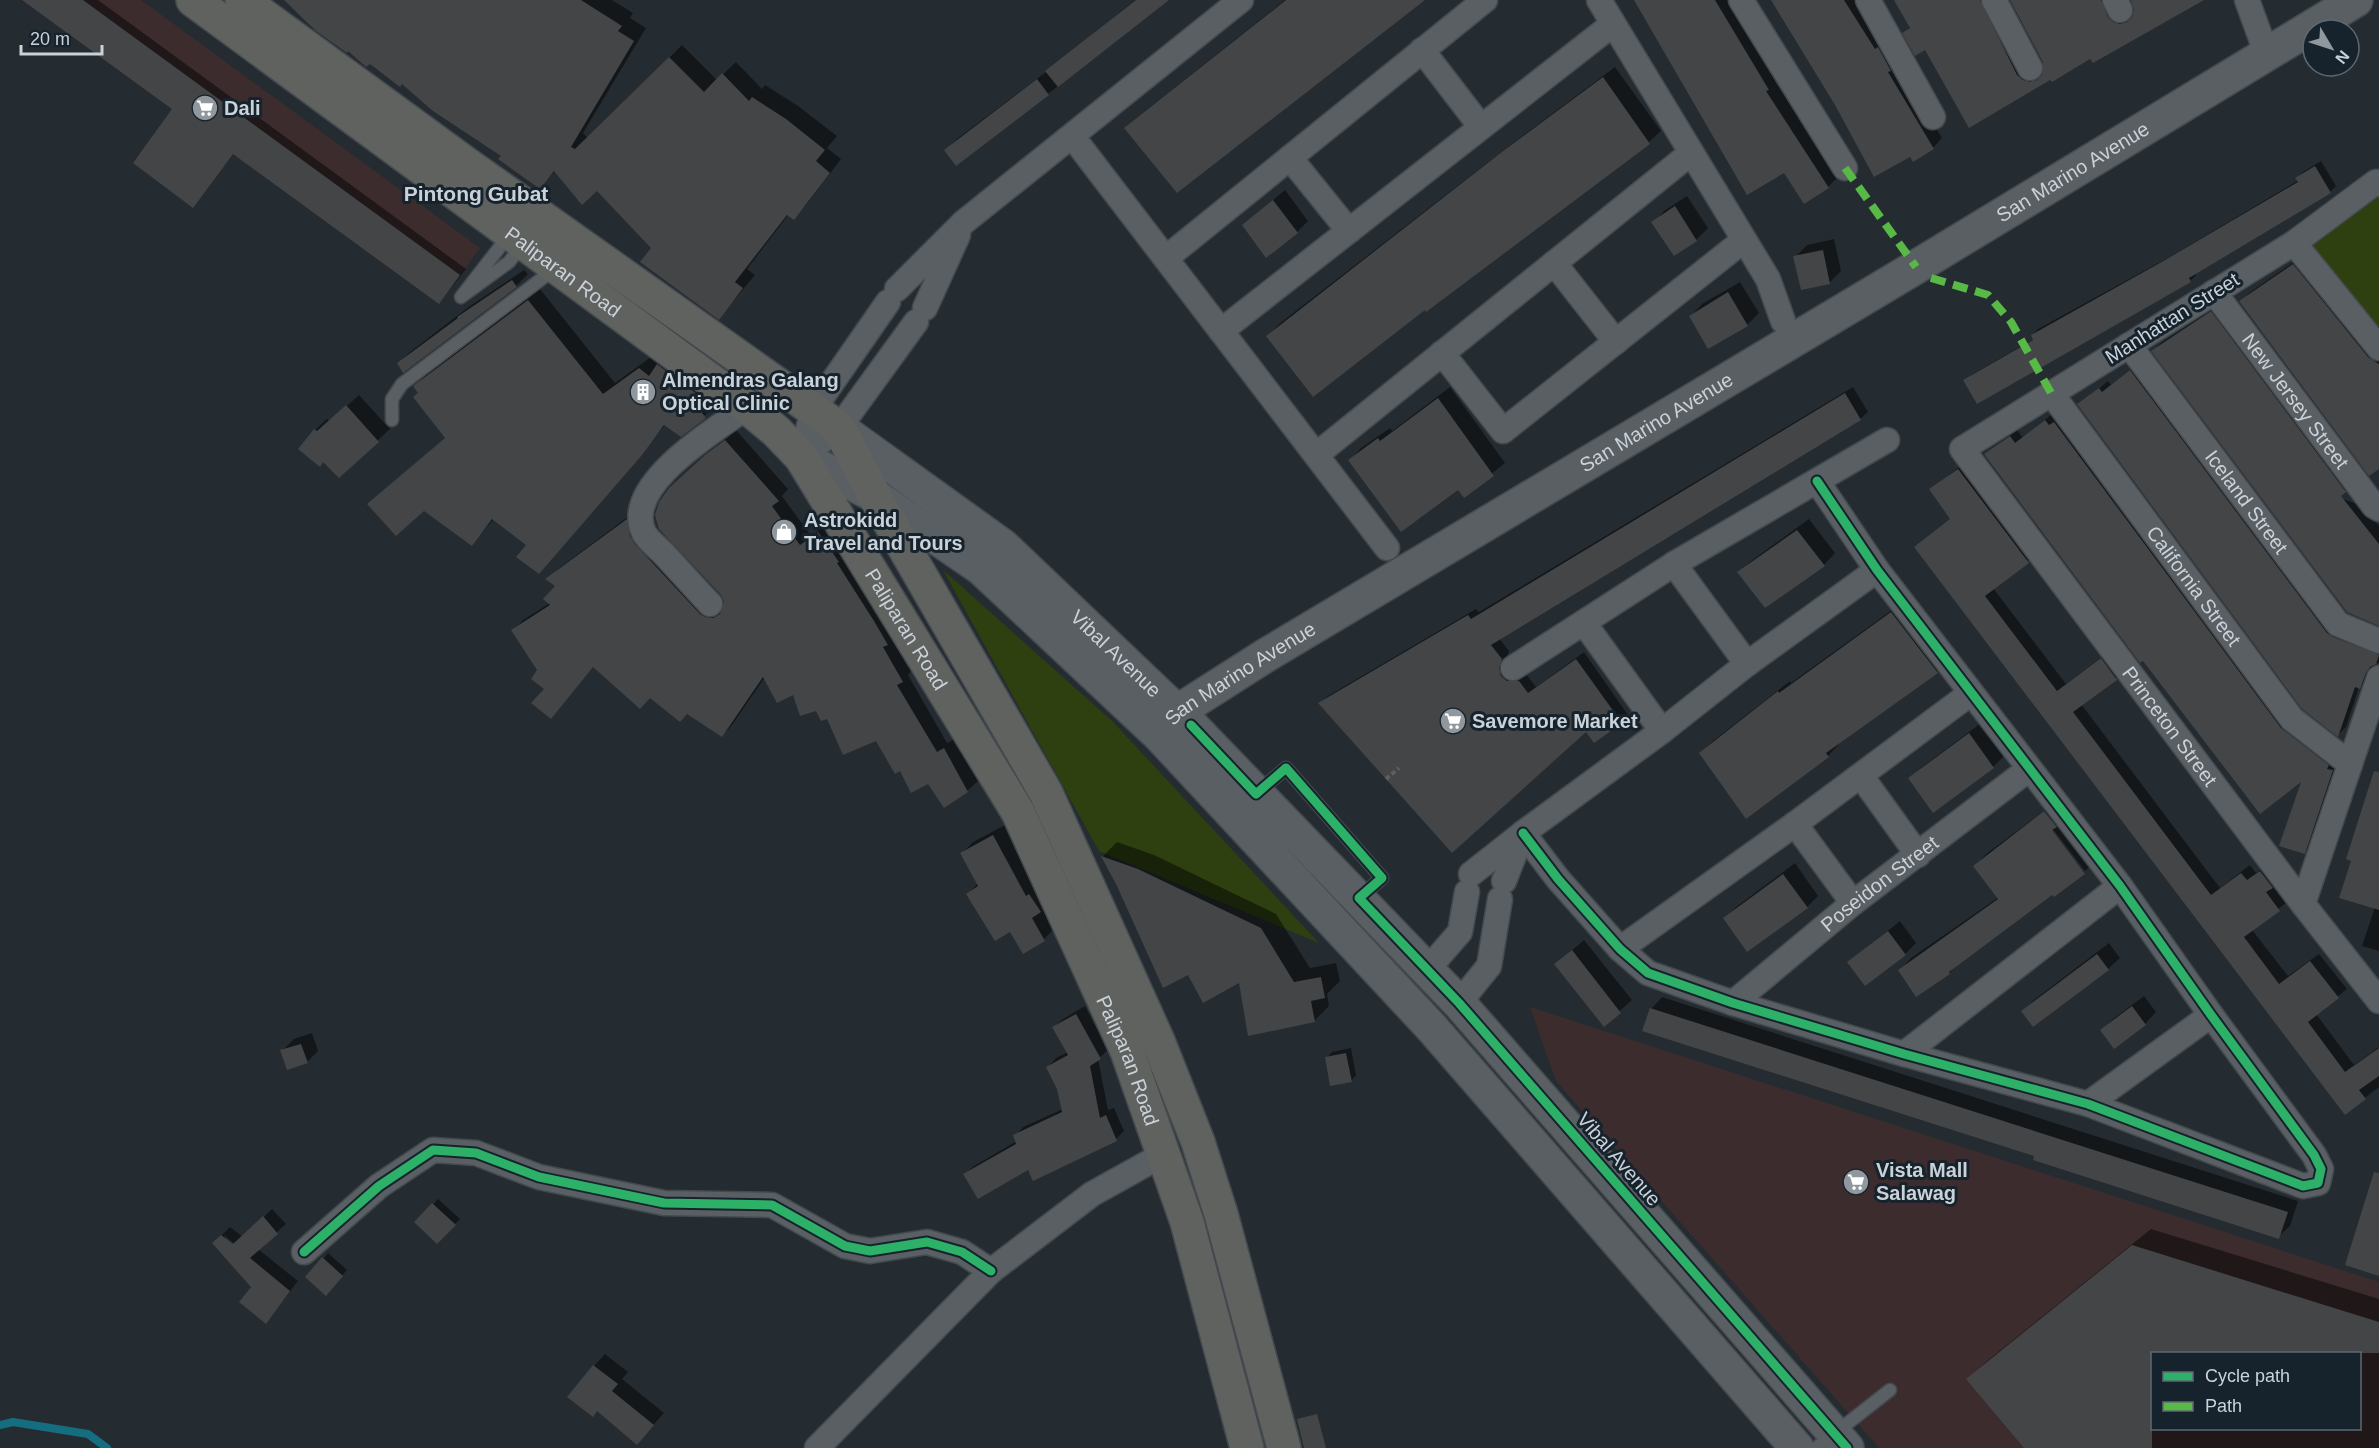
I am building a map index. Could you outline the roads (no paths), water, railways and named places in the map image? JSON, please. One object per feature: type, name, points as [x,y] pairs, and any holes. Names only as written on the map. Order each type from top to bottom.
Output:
[{"type":"main road","name":"Paliparan Road","points":[[194,0],[747,407],[776,431],[801,457],[1018,812],[1127,1051],[1187,1222],[1247,1448]]},
{"type":"main road","name":"Paliparan Road","points":[[242,0],[462,161],[839,428],[874,495],[1046,794],[1158,1041],[1198,1142],[1221,1214],[1284,1448]]},
{"type":"main road","name":"San Marino Avenue","points":[[1175,724],[1278,648],[2267,56],[2356,0]]},
{"type":"main road","points":[[2361,20],[2379,9]]},
{"type":"main road","name":"San Marino Avenue","points":[[1175,724],[2301,56]]},
{"type":"main road","name":"Vibal Avenue","points":[[839,428],[1003,546],[1175,724],[1384,977],[1432,1028],[1797,1448]]},
{"type":"main road","name":"Vibal Avenue","points":[[801,457],[874,495],[982,569],[1175,724],[1256,794],[1459,1003],[1832,1443]]},
{"type":"main road","points":[[1384,977],[1418,961]]},
{"type":"street","points":[[801,457],[813,410],[893,296],[964,222],[1241,0]]},
{"type":"street","points":[[1166,258],[1485,0]]},
{"type":"street","points":[[1599,0],[1768,279],[1783,321]]},
{"type":"street","points":[[1741,0],[1845,168]]},
{"type":"street","points":[[1868,0],[1933,117]]},
{"type":"street","points":[[1994,0],[2030,68]]},
{"type":"street","points":[[2247,0],[2267,56]]},
{"type":"street","points":[[1221,331],[1613,24]]},
{"type":"street","points":[[1422,50],[1481,128]]},
{"type":"street","points":[[1072,136],[1387,548]]},
{"type":"street","points":[[1316,455],[1691,153]]},
{"type":"street","points":[[1290,158],[1349,231]]},
{"type":"street","name":"Manhattan Street","points":[[1962,449],[2294,243],[2376,182],[2379,184]]},
{"type":"street","points":[[801,457],[839,428],[920,315],[964,222]]},
{"type":"street","points":[[1442,353],[1503,431],[1744,240]]},
{"type":"street","points":[[2294,243],[2379,348]]},
{"type":"street","points":[[1554,263],[1616,342]]},
{"type":"street","name":"New Jersey Street","points":[[2214,292],[2374,506],[2379,508]]},
{"type":"street","name":"Iceland Street","points":[[2129,345],[2338,624],[2379,641]]},
{"type":"street","name":"California Street","points":[[2051,393],[2292,719],[2350,764]]},
{"type":"street","points":[[710,604],[644,534],[639,516],[644,498],[653,484],[677,459],[747,407]]},
{"type":"street","points":[[1513,668],[1674,564],[1887,440]]},
{"type":"street","name":"Princeton Street","points":[[1962,449],[2303,904],[2379,1001]]},
{"type":"street","points":[[1522,832],[1558,879],[1620,949],[1648,973],[1732,1003],[1904,1054],[2088,1104],[2303,1186],[2318,1183],[2321,1169],[2314,1155],[2120,886],[1877,570],[1817,481]]},
{"type":"street","points":[[1674,564],[1747,664]]},
{"type":"street","points":[[1418,961],[1460,932],[1469,883],[1522,832],[1662,731],[1747,664],[1877,570]]},
{"type":"street","points":[[1584,623],[1662,731]]},
{"type":"street","points":[[2303,904],[2379,678]]},
{"type":"street","points":[[1620,949],[1861,776],[1971,693]]},
{"type":"street","name":"Poseidon Street","points":[[1732,1003],[1853,903],[2029,770]]},
{"type":"street","points":[[1861,776],[1918,855]]},
{"type":"street","points":[[1795,824],[1853,903]]},
{"type":"street","points":[[1459,1003],[1489,966],[1502,890],[1522,832]]},
{"type":"street","points":[[1904,1054],[2120,886]]},
{"type":"street","points":[[2088,1104],[2211,1015]]},
{"type":"street","points":[[304,1252],[379,1186],[433,1150],[476,1153],[539,1177],[664,1203],[772,1205],[845,1246],[870,1251],[927,1242],[962,1252],[992,1271]]},
{"type":"street","points":[[817,1448],[992,1271],[1092,1194],[1164,1154]]},
{"type":"lane","points":[[517,238],[509,262],[461,297],[517,238]]},
{"type":"lane","points":[[392,420],[392,399],[402,384],[557,267]]},
{"type":"lane","points":[[1832,1443],[1890,1390]]},
{"type":"waterway","points":[[0,1425],[13,1422],[88,1434],[107,1448]]},
{"type":"place","name":"Dali","points":[[205,108]]},
{"type":"place","name":"Almendras Galang Optical Clinic","points":[[643,392]]},
{"type":"place","name":"Astrokidd Travel and Tours","points":[[784,532]]},
{"type":"place","name":"Savemore Market","points":[[1453,721]]},
{"type":"place","name":"Vista Mall Salawag","points":[[1856,1182]]},
{"type":"district","name":"Pintong Gubat","points":[[476,194]]}]
